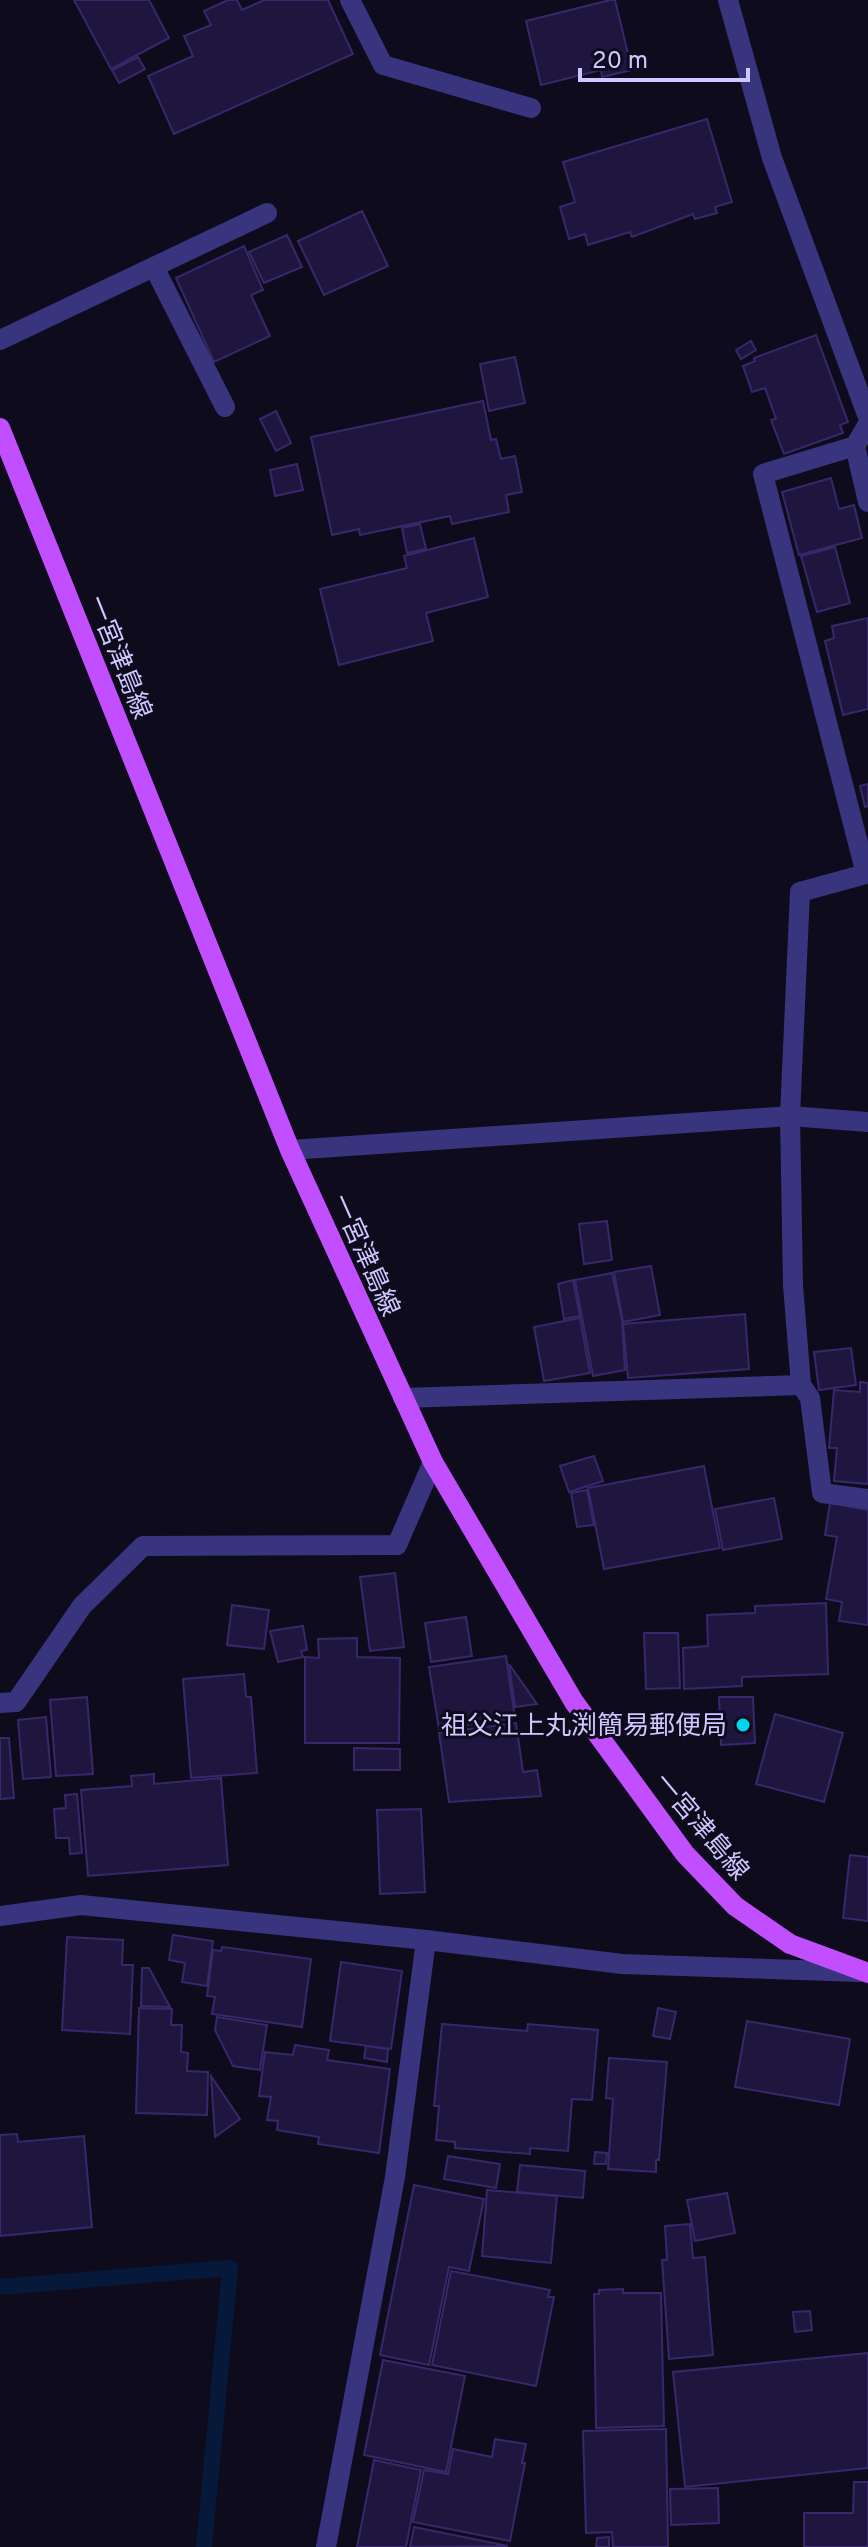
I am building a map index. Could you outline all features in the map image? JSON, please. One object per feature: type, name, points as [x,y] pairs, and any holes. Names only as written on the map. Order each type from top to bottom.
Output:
[{"type":"main road","name":"一宮津島線","points":[[0,428],[290,1150],[433,1462],[574,1702],[685,1854],[735,1906],[790,1944],[865,1973]]},
{"type":"street","points":[[350,0],[383,65],[531,108]]},
{"type":"street","points":[[728,0],[772,158],[868,417]]},
{"type":"street","points":[[0,340],[267,213]]},
{"type":"street","points":[[154,267],[225,407]]},
{"type":"street","points":[[868,424],[855,446],[763,474],[866,874],[800,892],[790,1116],[793,1285],[801,1385],[810,1398],[822,1493],[868,1499]]},
{"type":"street","points":[[855,446],[868,502]]},
{"type":"street","points":[[290,1150],[790,1116],[868,1122]]},
{"type":"street","points":[[403,1398],[801,1385]]},
{"type":"street","points":[[0,1703],[16,1702],[82,1606],[143,1546],[397,1545],[433,1462]]},
{"type":"street","points":[[0,1916],[81,1905],[426,1940],[622,1964],[865,1973]]},
{"type":"street","points":[[326,2547],[395,2177],[426,1940]]},
{"type":"building","points":[[74,0],[149,0],[169,38],[111,69]]},
{"type":"building","points":[[228,0],[237,0],[242,10],[264,0],[328,0],[353,54],[174,134],[148,76],[193,56],[184,36],[211,25],[204,11]]},
{"type":"building","points":[[615,0],[632,70],[602,77],[601,70],[541,85],[526,21]]},
{"type":"building","points":[[138,57],[145,69],[119,83],[112,70]]},
{"type":"building","points":[[707,119],[732,202],[715,207],[717,213],[695,219],[693,214],[632,237],[630,232],[588,245],[585,234],[569,239],[560,207],[575,202],[563,162]]},
{"type":"building","points":[[362,211],[388,266],[324,295],[298,241]]},
{"type":"building","points":[[287,235],[302,267],[264,283],[249,252]]},
{"type":"building","points":[[244,246],[263,290],[251,295],[270,336],[214,362],[176,278]]},
{"type":"building","points":[[816,335],[848,422],[840,425],[843,433],[784,454],[771,420],[776,419],[765,388],[752,392],[743,366],[755,361],[754,358]]},
{"type":"building","points":[[751,341],[756,350],[741,359],[736,350]]},
{"type":"building","points":[[515,357],[525,403],[489,411],[480,364]]},
{"type":"building","points":[[483,401],[491,440],[496,439],[501,459],[515,456],[522,492],[506,495],[509,512],[452,524],[450,516],[360,535],[359,529],[332,535],[311,437]]},
{"type":"building","points":[[276,411],[291,443],[276,451],[260,419]]},
{"type":"building","points":[[297,464],[303,490],[275,496],[270,470]]},
{"type":"building","points":[[831,478],[839,509],[854,505],[862,538],[799,555],[782,492]]},
{"type":"building","points":[[420,524],[426,549],[407,553],[402,528]]},
{"type":"building","points":[[474,538],[488,597],[426,613],[433,641],[339,665],[320,589],[407,568],[404,556]]},
{"type":"building","points":[[835,547],[850,603],[817,612],[801,556]]},
{"type":"building","points":[[868,618],[868,709],[843,715],[825,641],[834,638],[832,626]]},
{"type":"building","points":[[868,784],[868,806],[865,807],[860,786]]},
{"type":"building","points":[[607,1221],[612,1260],[584,1264],[579,1224]]},
{"type":"building","points":[[651,1266],[660,1315],[623,1322],[614,1272]]},
{"type":"building","points":[[612,1273],[622,1320],[625,1370],[593,1376],[575,1280]]},
{"type":"building","points":[[573,1280],[580,1316],[564,1319],[558,1284]]},
{"type":"building","points":[[745,1314],[749,1369],[628,1378],[623,1324]]},
{"type":"building","points":[[580,1318],[590,1373],[544,1381],[534,1327]]},
{"type":"building","points":[[851,1348],[856,1385],[819,1390],[814,1352]]},
{"type":"building","points":[[860,1382],[868,1383],[868,1484],[834,1481],[837,1448],[829,1448],[834,1390],[860,1392]]},
{"type":"building","points":[[594,1456],[603,1481],[569,1492],[560,1466]]},
{"type":"building","points":[[704,1466],[720,1548],[604,1569],[588,1488]]},
{"type":"building","points":[[587,1490],[594,1525],[577,1527],[571,1493]]},
{"type":"building","points":[[774,1498],[782,1539],[723,1550],[715,1509]]},
{"type":"building","points":[[830,1503],[868,1510],[868,1625],[839,1621],[842,1602],[826,1599],[837,1537],[825,1535]]},
{"type":"building","points":[[395,1573],[404,1647],[370,1651],[360,1577]]},
{"type":"building","points":[[826,1603],[828,1674],[742,1677],[742,1686],[684,1689],[683,1648],[708,1646],[707,1615],[755,1613],[755,1606]]},
{"type":"building","points":[[232,1605],[269,1610],[264,1649],[227,1645]]},
{"type":"building","points":[[466,1617],[472,1656],[431,1662],[425,1623]]},
{"type":"building","points":[[303,1626],[307,1650],[301,1651],[303,1657],[278,1662],[270,1631]]},
{"type":"building","points":[[644,1633],[678,1633],[680,1688],[646,1689]]},
{"type":"building","points":[[357,1638],[357,1657],[400,1658],[399,1743],[305,1743],[305,1657],[319,1658],[318,1639]]},
{"type":"building","points":[[506,1656],[515,1718],[439,1729],[429,1667]]},
{"type":"building","points":[[509,1664],[537,1704],[515,1707]]},
{"type":"building","points":[[244,1674],[246,1697],[251,1697],[257,1773],[191,1778],[183,1679]]},
{"type":"building","points":[[87,1697],[93,1774],[56,1776],[50,1700]]},
{"type":"building","points":[[719,1697],[753,1697],[755,1743],[721,1745]]},
{"type":"building","points":[[775,1714],[843,1733],[824,1802],[756,1784]]},
{"type":"building","points":[[46,1717],[51,1777],[23,1779],[18,1720]]},
{"type":"building","points":[[516,1723],[523,1772],[537,1770],[541,1796],[449,1802],[439,1733]]},
{"type":"building","points":[[0,1738],[9,1738],[14,1798],[0,1799]]},
{"type":"building","points":[[354,1748],[400,1749],[400,1770],[354,1770]]},
{"type":"building","points":[[154,1774],[154,1784],[221,1778],[228,1865],[88,1876],[81,1790],[132,1786],[131,1776]]},
{"type":"building","points":[[77,1794],[82,1853],[70,1854],[69,1838],[56,1838],[54,1809],[66,1808],[65,1795]]},
{"type":"building","points":[[421,1809],[425,1892],[380,1894],[377,1810]]},
{"type":"building","points":[[850,1855],[868,1857],[868,1921],[843,1918]]},
{"type":"building","points":[[173,1935],[213,1941],[207,1986],[182,1982],[185,1963],[169,1960]]},
{"type":"building","points":[[67,1937],[123,1940],[122,1965],[133,1965],[130,2034],[62,2030]]},
{"type":"building","points":[[222,1947],[311,1959],[302,2027],[212,2014],[215,1997],[207,1996],[213,1950],[221,1951]]},
{"type":"building","points":[[341,1962],[402,1971],[391,2049],[330,2041]]},
{"type":"building","points":[[142,1968],[149,1968],[170,2007],[141,2006]]},
{"type":"building","points":[[139,2008],[172,2009],[171,2025],[182,2025],[181,2052],[188,2053],[187,2071],[208,2072],[207,2115],[136,2113]]},
{"type":"building","points":[[658,2008],[676,2012],[670,2039],[653,2036]]},
{"type":"building","points":[[217,2017],[267,2025],[260,2070],[233,2066],[215,2030]]},
{"type":"building","points":[[747,2021],[850,2039],[839,2105],[735,2087]]},
{"type":"building","points":[[442,2024],[527,2031],[528,2024],[598,2030],[592,2100],[572,2099],[568,2151],[530,2148],[530,2154],[455,2148],[455,2142],[436,2140],[439,2106],[434,2106]]},
{"type":"building","points":[[295,2045],[329,2050],[327,2060],[390,2069],[379,2153],[318,2144],[319,2137],[277,2130],[278,2121],[267,2120],[271,2097],[259,2096],[265,2052],[293,2055]]},
{"type":"building","points":[[366,2046],[388,2049],[387,2062],[364,2058]]},
{"type":"building","points":[[609,2058],[667,2062],[656,2172],[608,2169],[613,2099],[606,2098]]},
{"type":"building","points":[[211,2076],[240,2119],[215,2137]]},
{"type":"building","points":[[17,2134],[18,2142],[84,2136],[92,2227],[0,2236],[0,2135]]},
{"type":"building","points":[[595,2152],[607,2153],[606,2164],[594,2164]]},
{"type":"building","points":[[448,2156],[500,2164],[496,2188],[444,2179]]},
{"type":"building","points":[[520,2165],[585,2171],[583,2198],[517,2192]]},
{"type":"building","points":[[414,2185],[484,2199],[469,2271],[449,2267],[429,2365],[380,2355]]},
{"type":"building","points":[[487,2190],[557,2196],[551,2263],[482,2256]]},
{"type":"building","points":[[727,2193],[735,2233],[695,2241],[687,2200]]},
{"type":"building","points":[[690,2224],[693,2258],[705,2257],[713,2355],[669,2359],[662,2260],[667,2260],[665,2226]]},
{"type":"building","points":[[451,2271],[550,2290],[548,2297],[554,2297],[536,2386],[432,2365]]},
{"type":"building","points":[[623,2289],[623,2293],[661,2293],[664,2426],[596,2428],[594,2294],[599,2294],[599,2290]]},
{"type":"building","points":[[810,2311],[812,2330],[795,2332],[793,2312]]},
{"type":"building","points":[[868,2353],[868,2468],[685,2487],[673,2372]]},
{"type":"building","points":[[383,2360],[465,2376],[446,2472],[364,2455]]},
{"type":"building","points":[[666,2429],[668,2547],[613,2547],[612,2532],[586,2533],[583,2431]]},
{"type":"building","points":[[495,2439],[526,2444],[510,2541],[413,2522],[424,2470],[448,2474],[453,2449],[492,2457]]},
{"type":"building","points":[[374,2460],[421,2470],[406,2547],[357,2547]]},
{"type":"building","points":[[854,2482],[868,2482],[868,2547],[804,2547],[804,2513],[853,2513]]},
{"type":"building","points":[[718,2488],[719,2523],[671,2525],[670,2489]]},
{"type":"building","points":[[414,2527],[508,2546],[410,2547]]},
{"type":"building","points":[[609,2537],[609,2547],[596,2547],[597,2538]]},
{"type":"waterway","points":[[0,2287],[230,2268],[204,2547]]},
{"type":"place","name":"祖父江上丸渕簡易郵便局","points":[[743,1725]]}]
